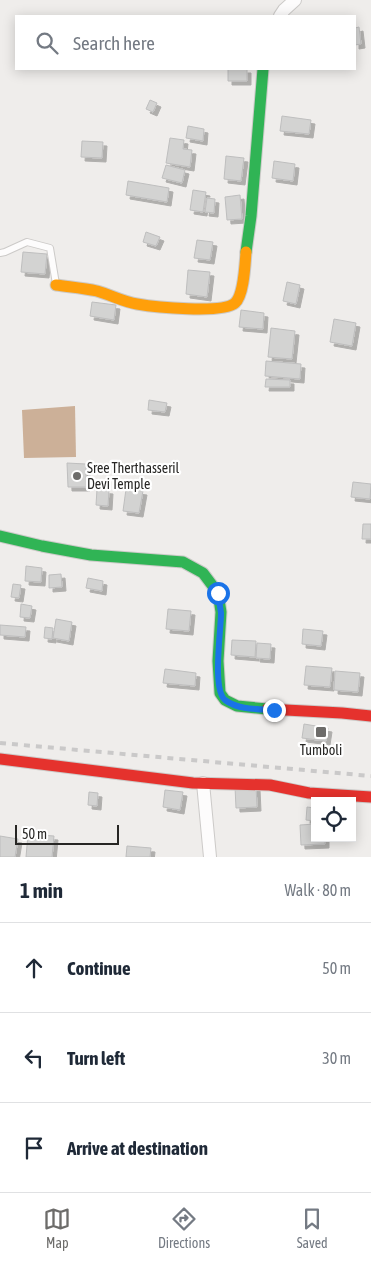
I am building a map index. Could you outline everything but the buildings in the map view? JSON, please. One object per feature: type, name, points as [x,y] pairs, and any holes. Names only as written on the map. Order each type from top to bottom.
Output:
[{"type":"street","points":[[281,15],[295,0]]},
{"type":"street","points":[[56,285],[96,291],[136,304],[161,307],[216,309],[231,306],[238,302],[251,216],[263,70]]},
{"type":"street","points":[[0,536],[91,555],[183,562],[203,573],[218,593],[221,612],[218,661],[220,693],[224,700],[237,706],[371,716]]},
{"type":"street","points":[[0,759],[203,784],[270,785],[309,792],[371,796]]},
{"type":"street","points":[[203,784],[210,857]]},
{"type":"lane","points":[[0,253],[26,242],[50,248],[56,285]]},
{"type":"shaded area","points":[[75,406],[76,457],[24,458],[22,410]]},
{"type":"railway","points":[[0,743],[371,776]]},
{"type":"traffic: fast","points":[[246,252],[251,216],[263,70]]},
{"type":"traffic: fast","points":[[0,536],[91,555],[183,562],[203,573],[218,593],[221,612],[218,661],[220,693],[225,700],[237,706],[267,709]]},
{"type":"traffic: slow","points":[[56,285],[97,291],[137,304],[188,309],[217,308],[228,306],[235,303],[238,299],[243,279],[246,252]]},
{"type":"traffic: jam","points":[[267,709],[371,716]]},
{"type":"traffic: jam","points":[[0,759],[193,783],[270,785],[309,793],[371,797]]},
{"type":"place","name":"Sree Therthasseril Devi Temple","points":[[77,476]]},
{"type":"place","name":"Tumboli","points":[[321,732]]},
{"type":"route","points":[[218,593],[221,612],[218,661],[220,693],[224,700],[237,706],[274,710]]}]
